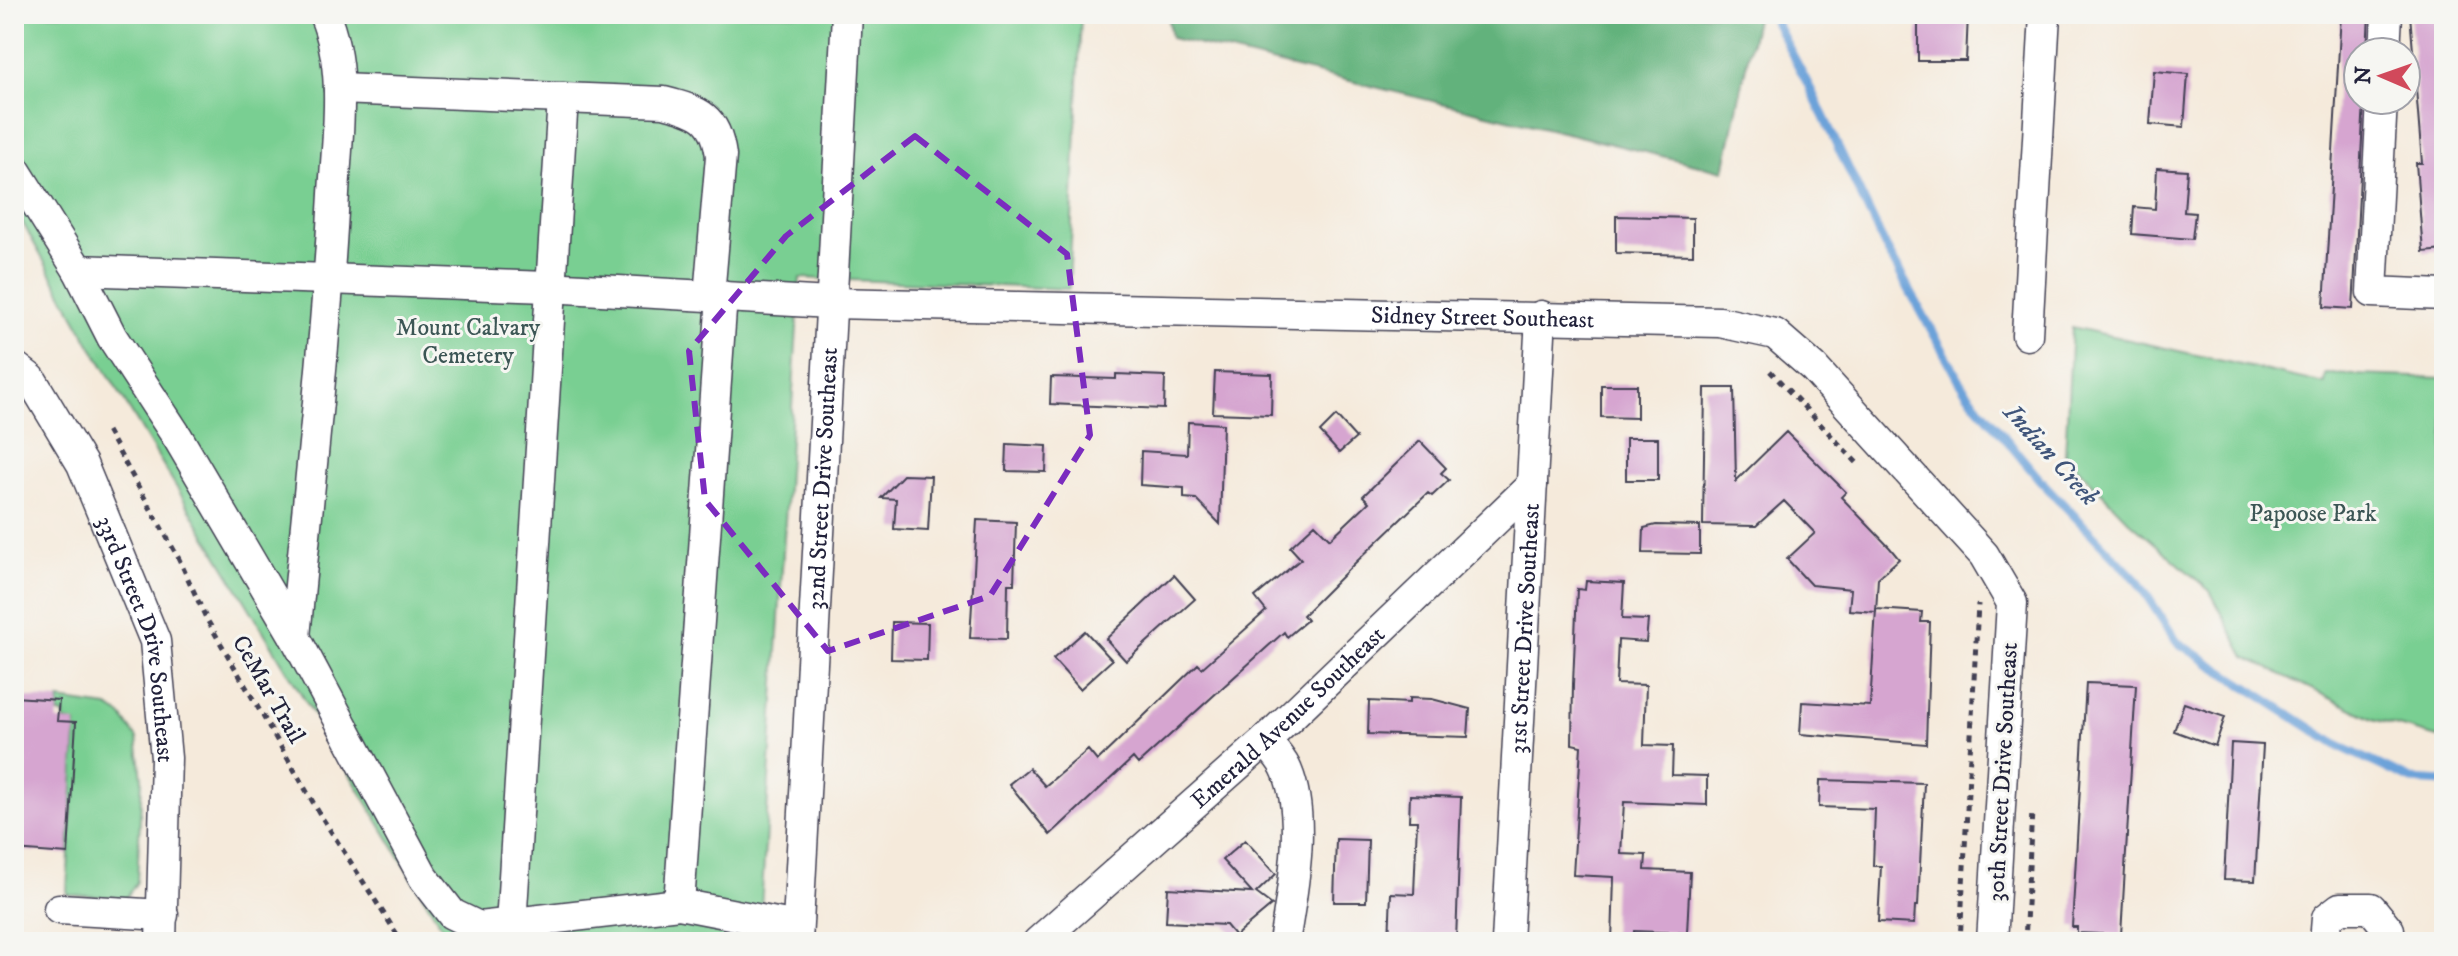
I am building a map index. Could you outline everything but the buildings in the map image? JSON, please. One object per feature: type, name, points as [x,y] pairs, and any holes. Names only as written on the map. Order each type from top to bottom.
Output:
[{"type":"street","points":[[295,637],[329,281],[339,89],[335,39],[324,14]]},
{"type":"street","name":"32nd Street Drive Southeast","points":[[797,934],[847,14]]},
{"type":"street","points":[[2027,335],[2045,14]]},
{"type":"street","points":[[2386,36],[2387,14]]},
{"type":"street","points":[[339,89],[664,102],[693,109],[711,123],[718,136],[721,156],[716,296],[679,904]]},
{"type":"street","points":[[511,925],[548,287],[563,98]]},
{"type":"street","points":[[2381,116],[2372,292],[2444,295]]},
{"type":"street","points":[[14,168],[78,270],[112,337],[178,438],[295,637],[424,878],[452,914],[479,927],[679,904],[797,934]]},
{"type":"street","name":"Sidney Street Southeast","points":[[78,270],[548,287],[830,303],[1720,322],[1775,334],[1814,368],[1984,555],[2012,603]]},
{"type":"street","name":"31st Street Drive Southeast","points":[[1507,942],[1541,316]]},
{"type":"street","name":"33rd Street Drive Southeast","points":[[14,366],[31,379],[82,464],[155,641],[166,758],[162,928]]},
{"type":"street","name":"Emerald Avenue Southeast","points":[[1043,940],[1266,740],[1532,485]]},
{"type":"street","name":"30th Street Drive Southeast","points":[[1992,942],[2012,603]]},
{"type":"street","points":[[1266,740],[1287,771],[1295,816],[1296,868],[1284,942]]},
{"type":"street","points":[[2325,942],[2327,918],[2340,908],[2371,908],[2389,930],[2388,942]]},
{"type":"street","points":[[59,909],[162,928]]},
{"type":"path","points":[[1762,364],[1860,466]]},
{"type":"path","name":"CeMar Trail","points":[[107,431],[179,559],[206,618],[321,816],[402,942]]},
{"type":"path","points":[[1960,942],[1979,591]]},
{"type":"path","points":[[2025,942],[2032,808]]},
{"type":"highlighted area","points":[[915,136],[1067,254],[1090,435],[990,596],[828,651],[705,500],[689,351],[786,236]]},
{"type":"green space","name":"Mount Calvary Cemetery","points":[[14,14],[1081,14],[1069,289],[800,278],[759,942],[451,942],[87,339],[14,207]]},
{"type":"green space","points":[[1167,14],[1757,14],[1724,171],[1171,38]]},
{"type":"green space","name":"Papoose Park","points":[[2072,327],[2325,384],[2326,374],[2444,378],[2444,739],[2373,719],[2245,657],[2210,591],[2129,521],[2065,455]]},
{"type":"green space","points":[[59,700],[108,707],[121,715],[137,738],[142,778],[137,882],[126,898],[68,895],[76,723],[64,721],[64,715],[58,714]]},
{"type":"waterway","name":"Indian Creek","points":[[1771,14],[1885,246],[1965,390],[2040,480],[2138,582],[2177,642],[2337,745],[2411,780],[2444,782]]}]
